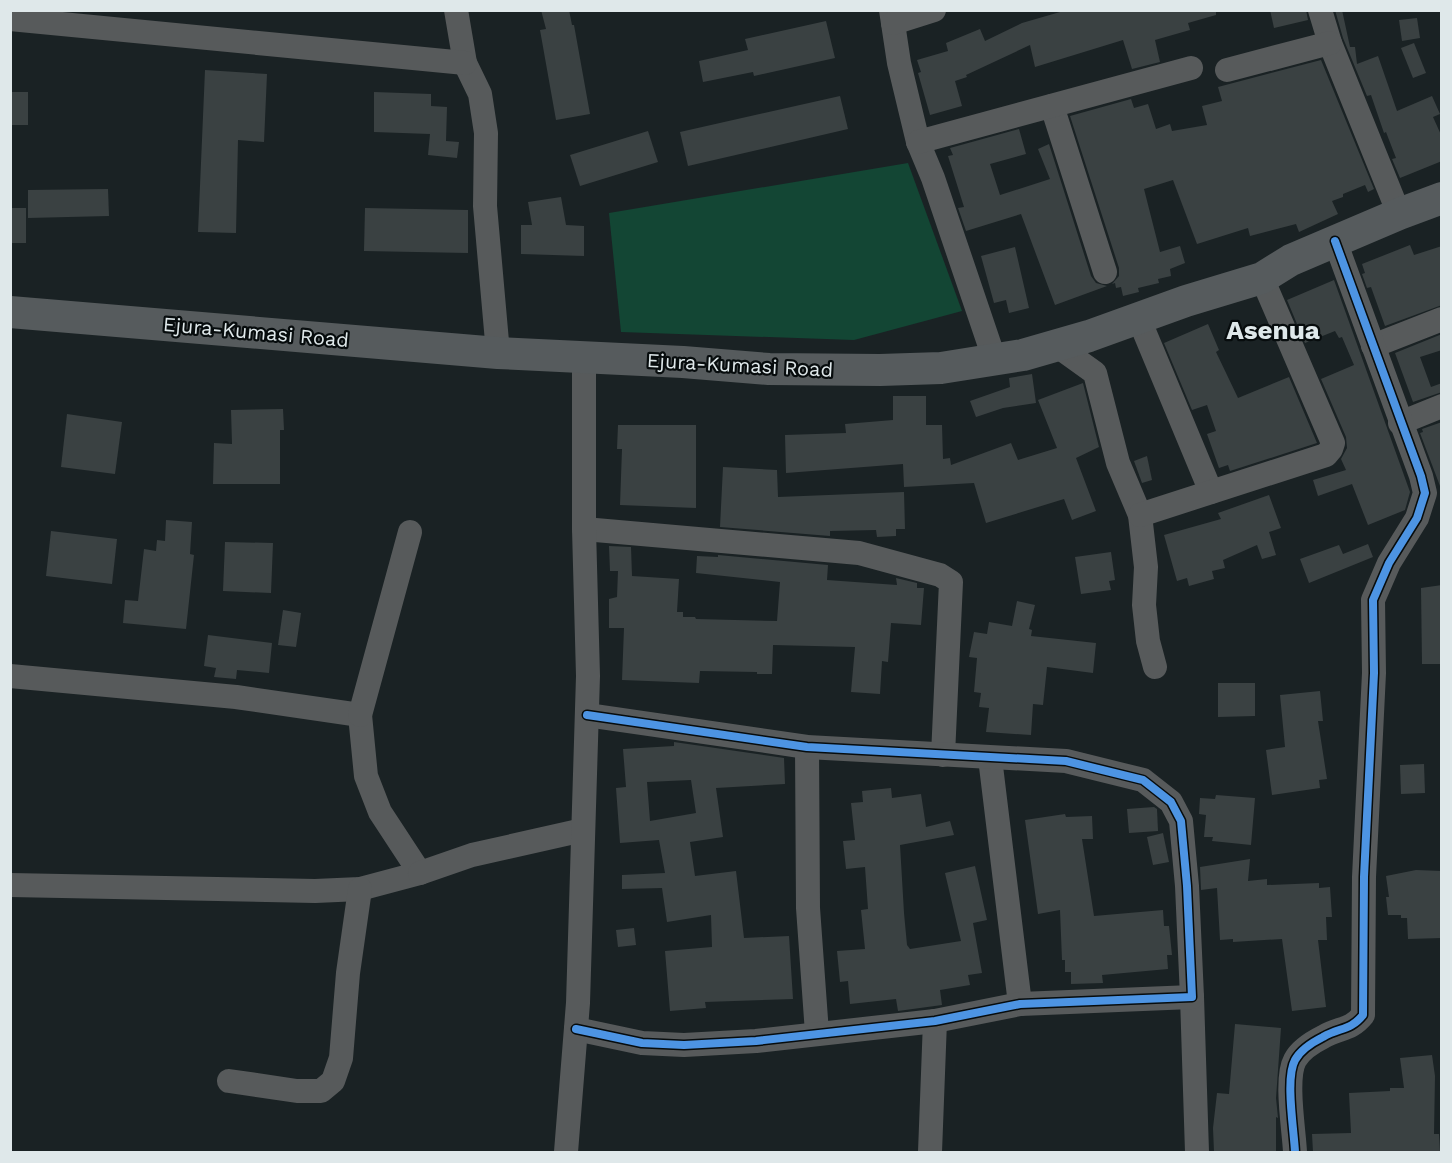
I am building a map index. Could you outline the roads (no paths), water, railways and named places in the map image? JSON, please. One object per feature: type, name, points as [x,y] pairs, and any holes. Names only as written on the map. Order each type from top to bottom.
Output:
[{"type":"main road","name":"Ejura-Kumasi Road","points":[[10,312],[498,353],[769,369],[941,368],[1023,355],[1262,278],[1291,260],[1442,198]]},
{"type":"street","points":[[456,10],[465,63],[480,93],[486,133],[485,206],[498,353]]},
{"type":"street","points":[[934,10],[892,17],[899,63],[918,142],[933,178],[995,361]]},
{"type":"street","points":[[1320,10],[1330,43],[1399,214]]},
{"type":"street","points":[[10,19],[465,63]]},
{"type":"street","points":[[1227,70],[1330,43]]},
{"type":"street","points":[[918,142],[1191,68]]},
{"type":"street","points":[[1052,106],[1105,273]]},
{"type":"street","points":[[1295,1152],[1290,1074],[1295,1059],[1308,1045],[1332,1032],[1355,1025],[1363,1015],[1364,877],[1374,673],[1373,600],[1389,563],[1417,518],[1425,493],[1335,241]]},
{"type":"street","points":[[1140,514],[1326,454],[1331,449],[1333,443],[1262,278]]},
{"type":"street","points":[[1139,319],[1211,492]]},
{"type":"street","points":[[1373,346],[1442,319]]},
{"type":"street","points":[[1056,345],[1095,373],[1118,463],[1140,514],[1146,567],[1144,605],[1148,641],[1155,667]]},
{"type":"street","points":[[566,1152],[576,1029],[588,676],[584,529],[584,357]]},
{"type":"street","points":[[1400,423],[1442,406]]},
{"type":"street","points":[[584,529],[859,553],[940,575],[951,582],[947,628],[944,755]]},
{"type":"street","points":[[410,532],[360,715],[366,776],[380,812],[420,873]]},
{"type":"street","points":[[10,676],[236,697],[360,715]]},
{"type":"street","points":[[587,715],[807,747],[1066,761],[1143,780],[1171,802],[1181,821],[1187,886],[1197,1152]]},
{"type":"street","points":[[807,747],[808,908],[817,1033]]},
{"type":"street","points":[[990,758],[1020,1005]]},
{"type":"street","points":[[10,885],[315,891],[360,889],[420,873],[472,855],[584,830]]},
{"type":"street","points":[[229,1081],[297,1091],[321,1091],[333,1081],[341,1058],[348,973],[360,889]]},
{"type":"street","points":[[576,1029],[642,1043],[684,1045],[756,1041],[935,1021],[1020,1005],[1192,997]]},
{"type":"street","points":[[930,1152],[935,1021]]},
{"type":"district","name":"Asenua","points":[[1273,330]]}]
